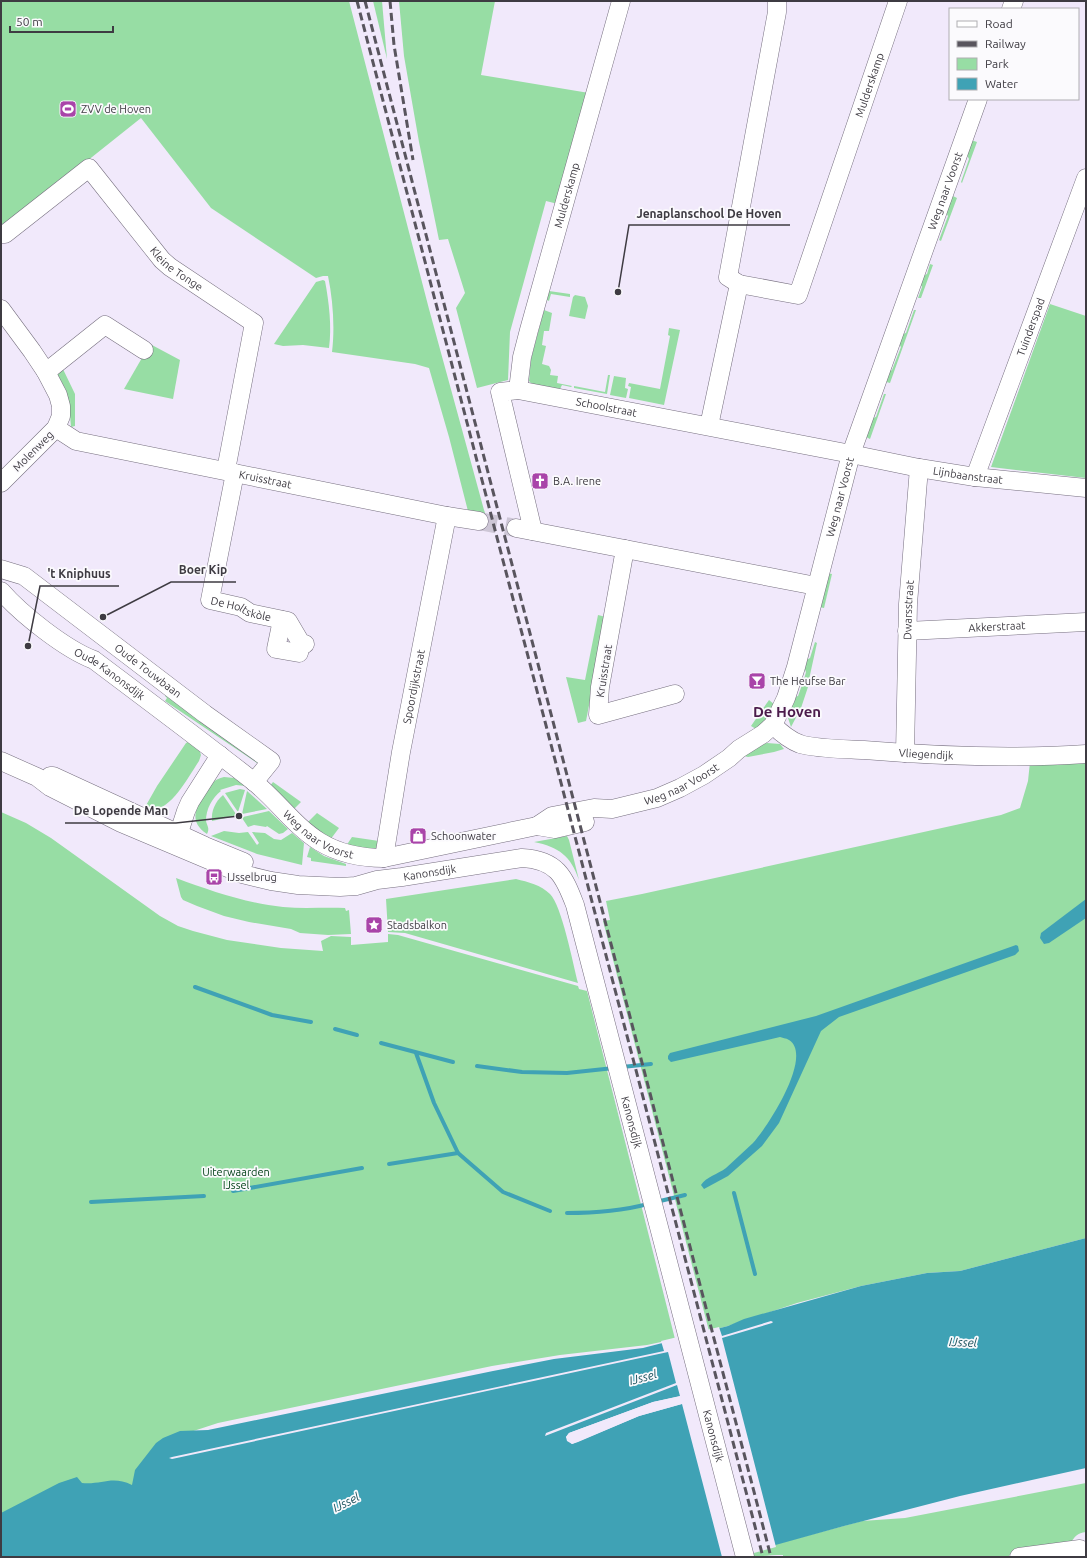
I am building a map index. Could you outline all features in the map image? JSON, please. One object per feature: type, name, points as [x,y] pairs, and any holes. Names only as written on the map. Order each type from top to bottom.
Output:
[{"type":"street","name":"Mulderskamp","points":[[518,390],[525,343],[621,1]]},
{"type":"street","points":[[709,426],[739,284],[728,276],[777,12],[777,1]]},
{"type":"street","name":"Mulderskamp","points":[[739,284],[798,294],[898,1]]},
{"type":"street","name":"Weg naar Voorst","points":[[220,755],[254,782],[294,821],[322,843],[337,850],[357,856],[384,858],[538,826],[556,829],[597,819],[612,809],[657,798],[692,782],[717,767],[739,749],[763,734],[773,725],[789,689],[851,454],[978,100]]},
{"type":"street","name":"Kleine Tonge","points":[[1,234],[5,234],[89,168],[162,260],[254,324],[231,471]]},
{"type":"street","name":"Tuinderspad","points":[[975,477],[1086,178]]},
{"type":"street","name":"Molenweg","points":[[1,308],[32,350],[46,372],[58,395],[61,406],[61,416],[56,428],[1,483]]},
{"type":"street","points":[[46,372],[105,325],[144,350]]},
{"type":"street","name":"Schoolstraat","points":[[625,549],[524,529],[500,392],[518,390],[851,454]]},
{"type":"street","name":"Kruisstraat","points":[[56,428],[76,441],[231,471],[447,516],[479,521]]},
{"type":"street","name":"Lijnbaanstraat","points":[[851,454],[919,468],[975,477],[1086,488]]},
{"type":"street","name":"Dwarsstraat","points":[[905,753],[907,631],[919,468]]},
{"type":"street","name":"De Holtskòle","points":[[231,471],[210,600],[241,607],[250,613],[288,621],[303,644],[299,654],[276,649],[282,620]]},
{"type":"street","name":"Spoordijkstraat","points":[[384,858],[401,752],[447,516]]},
{"type":"street","points":[[625,549],[816,586]]},
{"type":"street","name":"Kruisstraat","points":[[625,549],[600,687],[598,715],[675,694]]},
{"type":"street","name":"Oude Touwbaan","points":[[1,569],[24,576],[205,714],[271,761],[254,782]]},
{"type":"street","name":"Oude Kanonsdijk","points":[[1,591],[10,602],[51,635],[79,654],[94,660],[220,755]]},
{"type":"street","name":"Akkerstraat","points":[[907,631],[1086,622]]},
{"type":"street","name":"Vliegendijk","points":[[773,725],[790,740],[809,746],[905,753],[1042,757],[1086,754]]},
{"type":"street","points":[[176,840],[190,802],[220,755]]},
{"type":"street","name":"Kanonsdijk","points":[[1,761],[37,777],[50,787],[121,823],[176,840],[242,874],[271,881],[298,885],[340,887],[356,886],[377,880],[510,860],[532,859],[551,865],[557,870],[568,887],[575,905],[745,1557]]},
{"type":"street","points":[[1020,1557],[1082,1548]]},
{"type":"green space","points":[[1,1],[349,1],[429,309],[487,518],[469,515],[429,368],[415,364],[332,352],[333,314],[328,276],[316,278],[211,208],[141,118],[3,228],[1,228]]},
{"type":"green space","points":[[373,1],[382,1],[387,59]]},
{"type":"green space","points":[[399,1],[495,1],[481,75],[589,93],[558,204],[546,201],[510,332],[508,380],[477,388],[456,308],[465,293],[448,239],[439,240],[419,142],[404,56]]},
{"type":"green space","points":[[971,140],[977,142],[962,183],[961,182],[969,159],[966,153]]},
{"type":"green space","points":[[951,195],[957,198],[941,241],[939,240],[948,216],[945,211]]},
{"type":"green space","points":[[930,264],[933,265],[921,298],[918,298],[922,287],[919,281],[920,277],[927,274]]},
{"type":"green space","points":[[323,280],[325,281],[330,314],[329,348],[303,345],[283,346],[274,344],[316,282]]},
{"type":"green space","points":[[549,291],[570,294],[570,297],[551,294],[549,301],[547,300]]},
{"type":"green space","points":[[575,295],[585,297],[588,306],[585,319],[569,316],[573,297]]},
{"type":"green space","points":[[1050,304],[1086,316],[1086,478],[991,467]]},
{"type":"green space","points":[[544,310],[552,313],[549,331],[544,331],[542,345],[546,346],[542,364],[549,366],[551,370],[550,375],[558,376],[557,383],[572,386],[571,387],[562,385],[560,389],[532,384],[529,381],[531,359]]},
{"type":"green space","points":[[914,310],[916,310],[890,383],[883,381],[886,373],[892,370],[901,347],[897,341],[899,335],[906,333]]},
{"type":"green space","points":[[669,328],[680,330],[664,405],[629,398],[631,387],[628,386],[629,383],[660,389],[670,336],[668,335]]},
{"type":"green space","points":[[150,344],[180,360],[173,399],[124,389]]},
{"type":"green space","points":[[61,365],[75,394],[75,426],[71,427],[69,403],[66,390],[55,370]]},
{"type":"green space","points":[[608,375],[610,375],[607,394],[574,388],[574,386],[605,392]]},
{"type":"green space","points":[[614,376],[626,378],[625,388],[628,389],[626,398],[610,395]]},
{"type":"green space","points":[[884,394],[886,394],[870,439],[864,436],[869,419],[876,417]]},
{"type":"green space","points":[[827,573],[832,574],[824,608],[819,607]]},
{"type":"green space","points":[[598,615],[606,617],[586,721],[578,723],[566,677],[585,680]]},
{"type":"green space","points":[[815,642],[817,643],[808,684],[803,683],[806,672],[803,665],[804,661],[810,658]]},
{"type":"green space","points":[[802,685],[808,687],[801,708],[791,727],[788,718],[792,698],[798,696]]},
{"type":"green space","points":[[169,690],[257,761],[257,763],[165,701],[167,698],[165,696]]},
{"type":"green space","points":[[769,700],[775,705],[767,719],[756,729],[751,726]]},
{"type":"green space","points":[[188,742],[199,749],[201,755],[189,777],[169,802],[161,808],[153,810],[144,809],[157,786]]},
{"type":"green space","points":[[763,744],[780,744],[784,749],[748,757],[744,756]]},
{"type":"green space","points":[[1086,759],[1086,1238],[960,1271],[927,1273],[861,1286],[797,1303],[709,1331],[603,921],[610,920],[606,901],[1001,815],[1020,808],[1028,781],[1030,762]]},
{"type":"green space","points":[[224,777],[234,778],[246,786],[236,785],[220,790],[221,791],[210,804],[207,812],[207,834],[198,825],[196,820],[196,809],[211,785],[218,779]]},
{"type":"green space","points":[[273,782],[301,802],[293,810],[270,786]]},
{"type":"green space","points":[[240,789],[245,790],[238,812],[225,793]]},
{"type":"green space","points":[[247,791],[267,809],[242,814]]},
{"type":"green space","points":[[223,795],[236,814],[235,816],[212,821],[214,807]]},
{"type":"green space","points":[[269,811],[288,829],[279,834],[267,826],[254,825],[248,827],[242,818],[243,817]]},
{"type":"green space","name":"Uiterwaarden IJssel","points":[[1,812],[26,823],[51,838],[160,916],[178,926],[193,931],[227,940],[281,948],[323,951],[321,941],[331,936],[351,937],[351,945],[388,942],[388,934],[398,935],[578,986],[579,989],[587,991],[675,1339],[647,1345],[560,1355],[492,1366],[218,1423],[172,1438],[141,1483],[1,1542]]},
{"type":"green space","points":[[317,813],[339,828],[330,840],[307,823]]},
{"type":"green space","points":[[224,831],[239,833],[248,832],[257,845],[259,843],[252,832],[265,833],[274,839],[281,840],[292,833],[304,843],[302,865],[257,854],[211,836]]},
{"type":"green space","points":[[567,836],[579,880],[572,865],[563,854],[543,844],[534,842]]},
{"type":"green space","points":[[352,837],[379,841],[376,849],[346,846]]},
{"type":"green space","points":[[310,847],[324,856],[346,864],[346,866],[311,861],[311,858],[307,857]]},
{"type":"green space","points":[[176,878],[229,896],[256,903],[291,908],[345,908],[346,911],[349,910],[351,934],[328,935],[300,933],[291,929],[224,916],[183,900]]},
{"type":"green space","points":[[516,879],[543,888],[554,900],[563,922],[578,983],[405,933],[388,932],[386,899]]},
{"type":"green space","points":[[1086,1483],[1086,1532],[1076,1535],[1070,1544],[1012,1552],[1008,1557],[783,1557],[783,1555],[744,1557],[765,1547],[862,1521],[905,1518]]},
{"type":"water","points":[[1086,899],[1086,918],[1049,943],[1044,944],[1040,938],[1041,933]]},
{"type":"water","points":[[1016,945],[1018,946],[1019,951],[1015,955],[839,1017],[821,1031],[779,1123],[762,1146],[728,1176],[704,1189],[701,1185],[703,1182],[729,1165],[753,1143],[768,1123],[786,1092],[792,1076],[796,1061],[795,1048],[789,1040],[780,1037],[671,1062],[668,1059],[670,1053],[816,1016]]},
{"type":"water","name":"IJssel","points":[[1086,1238],[1086,1468],[960,1496],[732,1557],[1,1557],[1,1513],[59,1483],[77,1477],[82,1483],[95,1483],[113,1480],[132,1485],[135,1470],[156,1443],[163,1438],[180,1431],[208,1430],[554,1359],[643,1348],[728,1326],[744,1319],[861,1286],[927,1273],[960,1271]],"holes":[[[686,1395],[685,1403],[639,1416],[572,1444],[566,1437],[569,1433],[653,1402]]]},
{"type":"pier","points":[[771,1321],[773,1322],[722,1338],[776,1547],[739,1557],[722,1557],[682,1404],[639,1416],[572,1444],[567,1441],[566,1437],[569,1433],[653,1402],[680,1396],[677,1385],[545,1436],[546,1433],[676,1383],[668,1352],[172,1459],[169,1458],[664,1351],[661,1341],[719,1327],[722,1336]],"holes":[[[684,1397],[684,1401],[638,1415],[572,1442],[568,1437],[653,1404]]]},
{"type":"waterway","points":[[195,987],[272,1015],[311,1022]]},
{"type":"waterway","points":[[335,1029],[357,1035]]},
{"type":"waterway","points":[[381,1043],[453,1062]]},
{"type":"waterway","points":[[416,1053],[434,1103],[458,1153],[503,1192],[550,1211]]},
{"type":"waterway","points":[[622,1067],[651,1064]]},
{"type":"waterway","points":[[477,1066],[522,1072],[567,1073],[614,1068]]},
{"type":"waterway","points":[[389,1164],[458,1153]]},
{"type":"waterway","points":[[233,1191],[362,1168]]},
{"type":"waterway","points":[[734,1193],[755,1274]]},
{"type":"waterway","points":[[656,1202],[685,1195]]},
{"type":"waterway","points":[[91,1202],[204,1196]]},
{"type":"waterway","points":[[567,1213],[608,1211],[648,1204]]},
{"type":"tunnel","points":[[479,521],[516,528]]},
{"type":"railway","points":[[357,1],[763,1557]]},
{"type":"railway","points":[[365,1],[771,1557]]},
{"type":"railway","points":[[390,1],[394,45],[413,160]]},
{"type":"place","name":"ZVV de Hoven","points":[[68,109]]},
{"type":"place","name":"Jenaplanschool De Hoven","points":[[618,292]]},
{"type":"place","name":"B.A. Irene","points":[[540,481]]},
{"type":"place","name":"Boer Kip","points":[[103,617]]},
{"type":"place","name":"'t Kniphuus","points":[[28,646]]},
{"type":"place","name":"The Heufse Bar","points":[[757,681]]},
{"type":"place","name":"De Lopende Man","points":[[239,816]]},
{"type":"place","name":"Schoonwater","points":[[418,836]]},
{"type":"place","name":"IJsselbrug","points":[[214,877]]},
{"type":"place","name":"Stadsbalkon","points":[[374,925]]},
{"type":"district","name":"De Hoven","points":[[787,711]]}]
